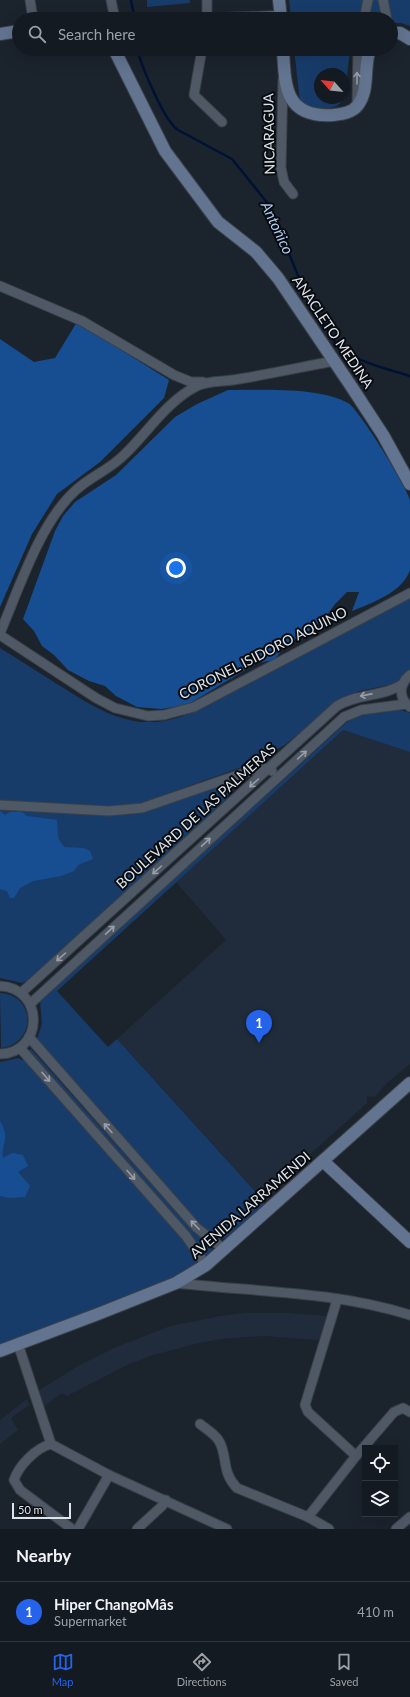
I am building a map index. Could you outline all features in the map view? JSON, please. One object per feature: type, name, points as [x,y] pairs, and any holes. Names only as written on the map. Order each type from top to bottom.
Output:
[{"type":"street","points":[[30,0],[32,12]]},
{"type":"street","points":[[111,0],[114,12]]},
{"type":"street","points":[[207,0],[207,12]]},
{"type":"street","points":[[279,0],[280,12]]},
{"type":"street","points":[[365,12],[368,0]]},
{"type":"street","points":[[383,0],[386,12]]},
{"type":"street","points":[[0,34],[12,32]]},
{"type":"street","points":[[398,33],[410,39]]},
{"type":"street","name":"ANACLETO MEDINA","points":[[118,56],[166,151],[218,222],[256,252],[268,264],[383,435],[410,484]]},
{"type":"street","points":[[201,56],[194,95],[222,122]]},
{"type":"street","points":[[283,56],[284,70],[290,96],[294,103],[304,112],[317,115],[335,115],[351,112],[357,106],[364,93],[366,63],[368,56]]},
{"type":"street","points":[[357,106],[358,56]]},
{"type":"street","name":"NICARAGUA","points":[[284,70],[282,84],[281,168],[284,182],[293,194]]},
{"type":"street","points":[[0,286],[82,320],[174,375],[191,382],[237,380],[334,361]]},
{"type":"street","points":[[0,634],[45,532],[63,504],[76,490],[113,465],[179,398],[194,388],[208,382]]},
{"type":"street","name":"CORONEL ISIDORO AQUINO","points":[[0,634],[106,704],[135,714],[164,715],[194,707],[410,593]]},
{"type":"street","points":[[408,706],[401,694],[403,684],[410,675]]},
{"type":"street","name":"BOULEVARD DE LAS PALMERAS","points":[[21,993],[337,706],[351,699],[392,690],[403,684]]},
{"type":"street","name":"BOULEVARD DE LAS PALMERAS","points":[[30,1004],[348,715],[361,710],[408,706]]},
{"type":"street","points":[[0,805],[109,811],[128,810],[142,808],[261,768],[270,768],[278,777]]},
{"type":"street","points":[[0,986],[11,988],[21,993],[30,1004],[34,1022],[29,1038],[20,1048],[0,1054]]},
{"type":"street","points":[[29,1038],[197,1228],[225,1250]]},
{"type":"street","points":[[20,1048],[186,1236],[206,1265]]},
{"type":"street","name":"AVENIDA LARRAMENDI","points":[[0,1351],[98,1314],[176,1282],[206,1265],[225,1250],[410,1084]]},
{"type":"street","points":[[323,1161],[410,1242]]},
{"type":"street","points":[[176,1282],[216,1288],[290,1292],[410,1315]]},
{"type":"street","points":[[337,1300],[305,1406],[308,1412],[356,1456]]},
{"type":"street","points":[[18,1344],[51,1444],[109,1475],[227,1529]]},
{"type":"street","points":[[308,1517],[356,1456],[394,1412],[406,1410]]},
{"type":"street","points":[[200,1424],[219,1441],[225,1467],[232,1483],[236,1488],[308,1517],[329,1529]]},
{"type":"street","points":[[51,1444],[37,1449],[16,1474],[14,1480],[16,1486],[20,1490],[72,1529]]},
{"type":"street","points":[[78,1529],[109,1475]]},
{"type":"street","points":[[137,1529],[162,1506],[166,1500]]},
{"type":"street","points":[[396,1529],[410,1517]]},
{"type":"shaded area","points":[[147,0],[190,0],[190,3],[147,7]]},
{"type":"shaded area","points":[[289,0],[410,0],[410,26],[398,23],[398,12],[290,12]]},
{"type":"shaded area","points":[[295,56],[349,56],[348,68],[314,68],[314,104],[339,104],[332,108],[326,109],[312,107],[300,102]]},
{"type":"shaded area","points":[[77,322],[169,380],[164,398],[100,462],[57,494],[32,534],[0,607],[0,339],[34,362],[55,358]]},
{"type":"shaded area","points":[[228,390],[290,390],[322,394],[348,403],[361,418],[382,448],[410,500],[410,570],[401,585],[394,591],[352,611],[359,592],[347,592],[335,604],[326,617],[306,633],[287,644],[274,660],[257,663],[187,705],[161,709],[137,707],[116,696],[105,686],[89,681],[68,670],[54,655],[42,646],[34,631],[23,619],[55,531],[63,516],[75,502],[116,475],[175,417],[197,404]]},
{"type":"shaded area","points":[[410,597],[410,671],[395,683],[360,691],[344,697],[286,744],[256,762],[141,803],[127,806],[109,807],[0,801],[0,648],[77,697],[107,713],[137,721],[153,722],[170,720],[188,714]]},
{"type":"shaded area","points":[[398,709],[410,713],[410,752],[343,730],[57,991],[108,1047],[117,1039],[264,1201],[264,1206],[227,1238],[219,1239],[199,1224],[37,1039],[42,1024],[40,1001],[347,722],[357,716]]},
{"type":"shaded area","points":[[343,730],[410,752],[410,1064],[386,1084],[375,1097],[367,1096],[367,1103],[276,1185],[272,1181],[258,1194],[117,1039],[226,940],[176,882]]},
{"type":"shaded area","points":[[222,785],[229,788],[228,798],[29,980],[22,983],[0,978],[0,810],[128,815],[143,812]]},
{"type":"shaded area","points":[[0,811],[5,815],[10,812],[22,812],[27,816],[57,820],[58,838],[64,847],[83,848],[90,851],[93,859],[78,865],[74,871],[61,876],[33,881],[20,888],[14,898],[10,898],[7,891],[0,889]]},
{"type":"shaded area","points":[[0,993],[12,996],[20,1002],[26,1010],[28,1019],[26,1029],[21,1038],[13,1044],[1,1048]]},
{"type":"shaded area","points":[[31,1049],[191,1229],[212,1247],[211,1254],[206,1255],[189,1232],[29,1050]]},
{"type":"shaded area","points":[[18,1058],[25,1061],[34,1071],[183,1240],[197,1261],[196,1265],[166,1282],[0,1346],[0,1062]]},
{"type":"shaded area","points":[[0,1121],[5,1132],[3,1158],[12,1153],[23,1155],[28,1166],[18,1172],[30,1186],[25,1197],[9,1198],[0,1196]]},
{"type":"shaded area","points":[[245,1313],[289,1313],[327,1316],[319,1340],[265,1336],[221,1339],[199,1343],[150,1356],[127,1365],[67,1396],[62,1393],[44,1406],[38,1391],[78,1366],[114,1348],[170,1326],[220,1316]]},
{"type":"shaded area","points":[[27,1399],[29,1405],[11,1418],[18,1430],[0,1444],[0,1420]]},
{"type":"waterway","name":"Antoñico","points":[[131,0],[133,12]]},
{"type":"waterway","name":"Antoñico","points":[[140,56],[154,93],[172,125],[178,130],[232,159],[269,205],[306,295],[335,342],[351,355],[370,364],[410,376]]},
{"type":"place","name":"Hiper ChangoMâs","points":[[259,1043]]}]
